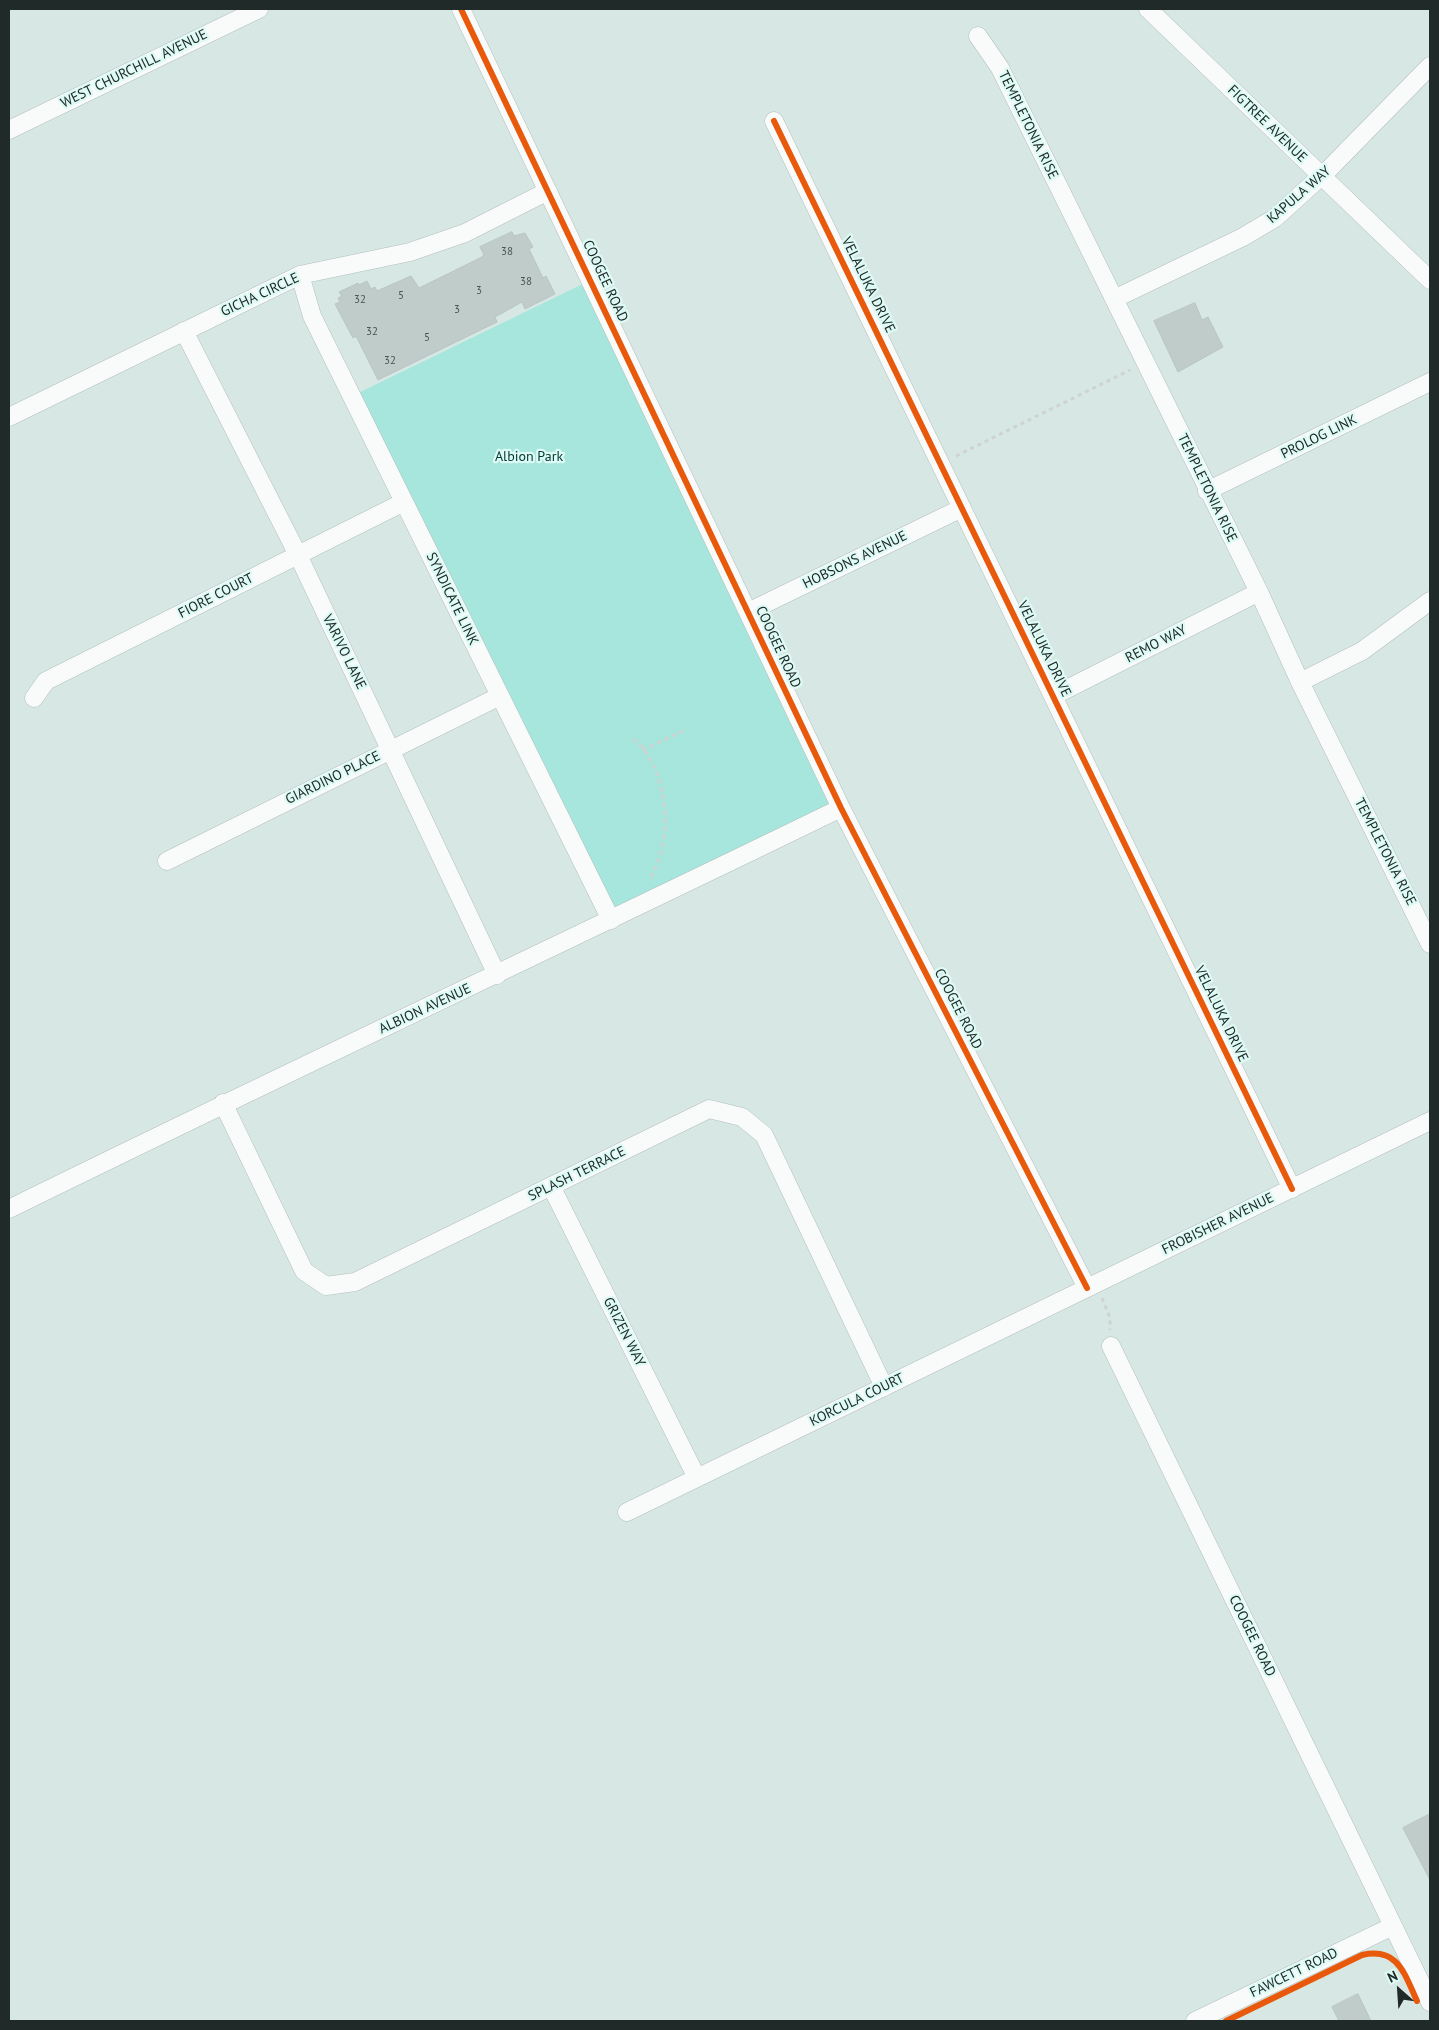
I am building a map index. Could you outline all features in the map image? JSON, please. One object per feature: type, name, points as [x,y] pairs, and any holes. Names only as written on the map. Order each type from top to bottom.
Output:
[{"type":"street","name":"WEST CHURCHILL AVENUE","points":[[9,130],[259,9]]},
{"type":"street","name":"COOGEE ROAD","points":[[461,9],[841,808],[1091,1286]]},
{"type":"street","name":"FIGTREE AVENUE","points":[[1148,9],[1430,280]]},
{"type":"street","name":"TEMPLETONIA RISE","points":[[978,36],[1000,68],[1207,491],[1259,592],[1300,682],[1430,944]]},
{"type":"street","name":"KAPULA WAY","points":[[1114,299],[1260,227],[1287,208],[1322,176],[1430,66]]},
{"type":"street","name":"VELALUKA DRIVE","points":[[774,121],[1292,1189]]},
{"type":"street","name":"GICHA CIRCLE","points":[[9,417],[300,275],[410,252],[465,232],[548,191]]},
{"type":"street","name":"SYNDICATE LINK","points":[[300,275],[312,316],[611,920]]},
{"type":"street","name":"VARIVO LANE","points":[[184,331],[298,555],[497,975]]},
{"type":"street","name":"PROLOG LINK","points":[[1207,491],[1430,382]]},
{"type":"street","name":"FIORE COURT","points":[[34,698],[46,681],[404,502]]},
{"type":"street","name":"HOBSONS AVENUE","points":[[748,612],[962,508]]},
{"type":"street","name":"REMO WAY","points":[[1053,696],[1259,592]]},
{"type":"street","points":[[1300,682],[1362,651],[1430,601]]},
{"type":"street","name":"GIARDINO PLACE","points":[[166,861],[500,696]]},
{"type":"street","name":"ALBION AVENUE","points":[[9,1209],[223,1103],[497,975],[841,808]]},
{"type":"street","name":"SPLASH TERRACE","points":[[223,1103],[304,1272],[326,1286],[355,1282],[709,1110],[742,1117],[764,1135],[884,1387]]},
{"type":"street","name":"FROBISHER AVENUE","points":[[1091,1286],[1430,1122]]},
{"type":"street","name":"GRIZEN WAY","points":[[552,1186],[697,1478]]},
{"type":"street","name":"KORCULA COURT","points":[[627,1512],[1091,1286]]},
{"type":"street","name":"COOGEE ROAD","points":[[1111,1346],[1430,2002]]},
{"type":"street","name":"FAWCETT ROAD","points":[[1195,2021],[1393,1926]]},
{"type":"path","points":[[940,464],[1145,363]]},
{"type":"path","points":[[643,750],[685,730]]},
{"type":"path","points":[[634,738],[643,750],[663,794],[666,818],[665,835],[650,880]]},
{"type":"path","points":[[1091,1286],[1110,1318],[1111,1346]]},
{"type":"green space","name":"Albion Park","points":[[591,280],[841,808],[611,920],[352,396]]},
{"type":"building","points":[[512,232],[514,236],[525,233],[533,247],[529,249],[543,278],[546,276],[555,294],[525,309],[522,302],[495,317],[497,322],[378,380],[356,336],[353,338],[335,304],[340,302],[338,298],[342,296],[339,292],[367,281],[371,289],[375,287],[377,291],[411,276],[419,288],[480,258],[484,255],[480,247]]},
{"type":"building","points":[[1195,303],[1202,320],[1208,317],[1223,347],[1178,372],[1154,321]]},
{"type":"building","points":[[1430,1814],[1430,1880],[1403,1828]]},
{"type":"building","points":[[1358,1994],[1371,2021],[1339,2021],[1332,2007]]},
{"type":"cycle path","points":[[461,9],[841,808],[1087,1288]]},
{"type":"cycle path","points":[[774,121],[1292,1189]]},
{"type":"cycle path","points":[[1226,2021],[1362,1955],[1384,1955],[1398,1964],[1417,2001]]}]
